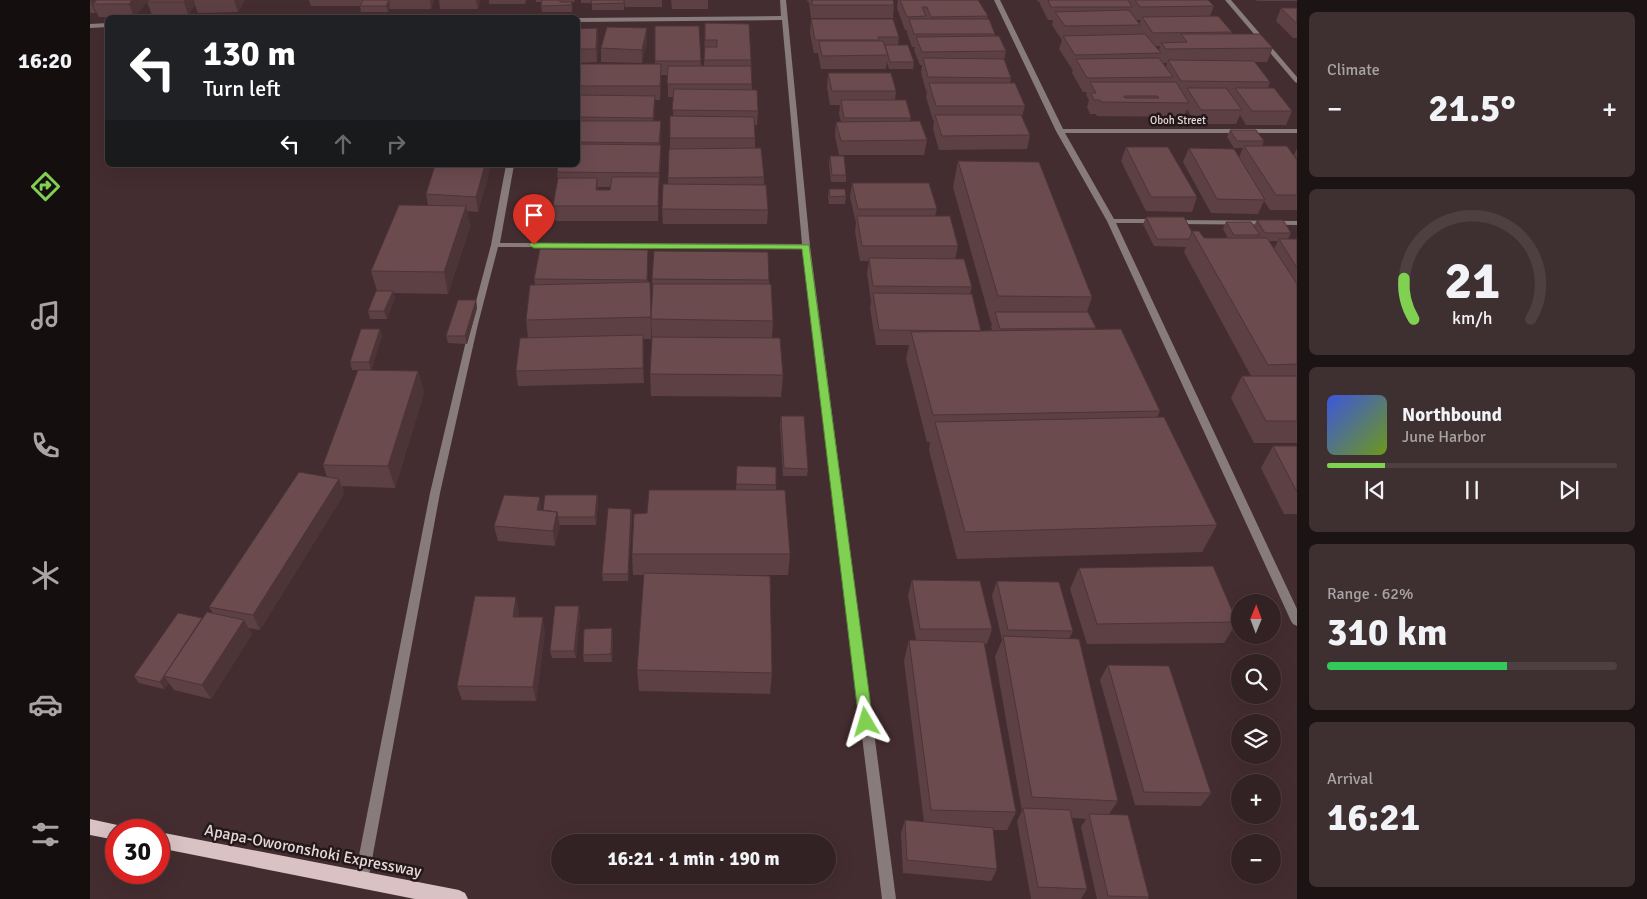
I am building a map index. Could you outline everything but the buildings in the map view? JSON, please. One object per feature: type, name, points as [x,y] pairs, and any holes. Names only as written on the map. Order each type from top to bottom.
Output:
[{"type":"main road","points":[[90,827],[105,830]]},
{"type":"main road","name":"Apapa-Oworonshoki Expressway","points":[[170,842],[459,899]]},
{"type":"street","points":[[783,0],[806,246],[890,899]]},
{"type":"street","points":[[997,0],[1060,131],[1111,221],[1297,621]]},
{"type":"street","points":[[1228,0],[1297,80]]},
{"type":"street","points":[[580,20],[784,18]]},
{"type":"street","points":[[90,26],[105,25]]},
{"type":"street","name":"Oboh Street","points":[[1060,131],[1297,131]]},
{"type":"street","points":[[361,881],[435,493],[474,324],[495,245],[510,167]]},
{"type":"street","points":[[1111,221],[1297,223]]},
{"type":"street","points":[[495,245],[806,246]]},
{"type":"route","points":[[534,245],[806,246],[866,722]]}]
